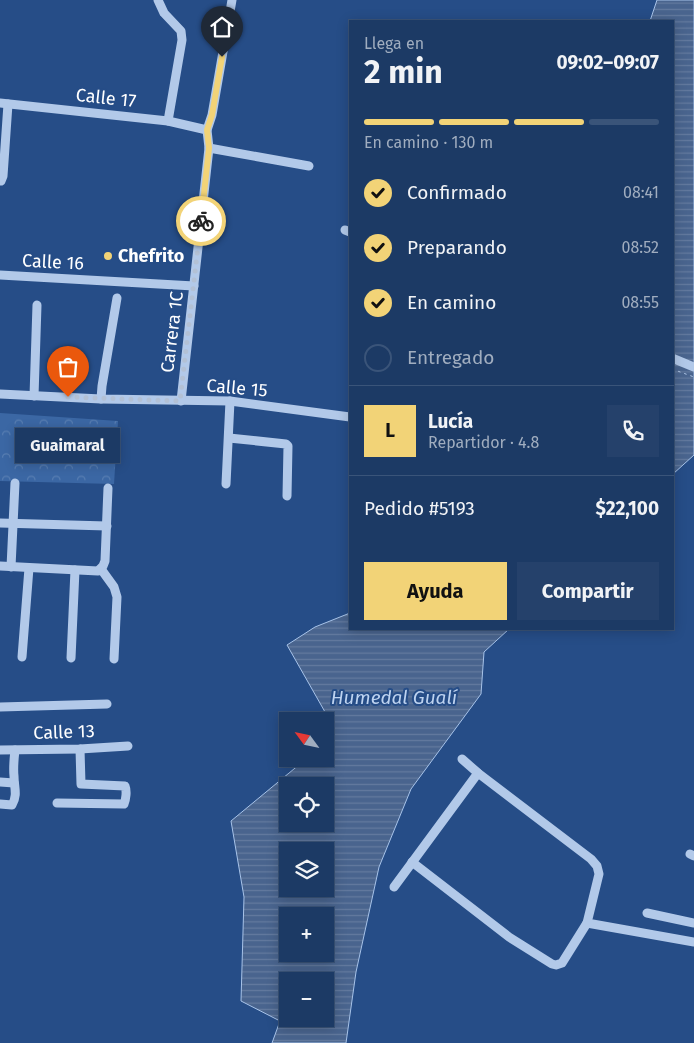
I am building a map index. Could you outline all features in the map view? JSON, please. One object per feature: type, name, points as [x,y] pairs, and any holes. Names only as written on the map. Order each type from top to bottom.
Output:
[{"type":"street","points":[[158,0],[164,13],[181,31],[182,40],[168,121]]},
{"type":"street","name":"Carrera 1C","points":[[180,401],[209,148],[207,130],[212,115],[232,0]]},
{"type":"street","points":[[0,181],[3,176],[4,103]]},
{"type":"street","name":"Calle 17","points":[[4,103],[168,121],[207,130]]},
{"type":"street","points":[[209,148],[309,166]]},
{"type":"street","name":"Calle 16","points":[[0,275],[194,286]]},
{"type":"street","points":[[101,399],[117,298]]},
{"type":"street","points":[[34,396],[37,304]]},
{"type":"street","points":[[674,359],[694,367]]},
{"type":"street","name":"Calle 15","points":[[0,394],[101,399],[230,401],[349,416]]},
{"type":"street","points":[[226,484],[230,401]]},
{"type":"street","points":[[229,438],[286,444],[288,446],[287,496]]},
{"type":"street","points":[[10,567],[15,483]]},
{"type":"street","points":[[0,566],[98,571],[101,569],[105,561],[108,488]]},
{"type":"street","points":[[0,523],[106,526]]},
{"type":"street","points":[[22,657],[29,568]]},
{"type":"street","points":[[101,569],[114,587],[117,597],[114,659]]},
{"type":"street","points":[[71,658],[75,570]]},
{"type":"street","points":[[0,707],[107,704]]},
{"type":"street","name":"Calle 13","points":[[0,750],[128,746]]},
{"type":"street","points":[[80,749],[80,802]]},
{"type":"street","points":[[0,804],[12,805],[15,799],[15,750]]},
{"type":"street","points":[[412,862],[509,936],[552,964],[562,963],[587,923],[599,874],[597,866],[591,859],[462,759]]},
{"type":"street","points":[[394,887],[478,773]]},
{"type":"street","points":[[0,782],[14,783]]},
{"type":"street","points":[[57,803],[124,804],[126,799],[125,786],[81,784]]},
{"type":"street","points":[[647,913],[694,924]]},
{"type":"street","points":[[587,923],[694,942]]},
{"type":"path","points":[[674,370],[694,377]]},
{"type":"green space","points":[[0,413],[118,421],[114,484],[0,481]]},
{"type":"water","points":[[657,0],[694,0],[694,455],[674,473],[674,20],[650,20]]},
{"type":"water","name":"Humedal Gualí","points":[[349,613],[349,630],[508,630],[484,652],[481,694],[411,789],[379,867],[356,972],[346,1043],[272,1043],[279,1024],[279,1027],[334,1027],[334,972],[279,972],[279,1020],[241,1001],[244,897],[231,821],[279,781],[279,832],[334,832],[334,777],[284,777],[295,768],[334,768],[334,712],[325,712],[287,645],[315,627]]},
{"type":"way so far","points":[[68,397],[180,401],[201,221]]},
{"type":"place","name":"Chefrito","points":[[108,256]]},
{"type":"place","name":"Guaimaral","points":[[68,397]]},
{"type":"route","points":[[201,221],[209,148],[207,130],[212,115],[222,57]]}]
